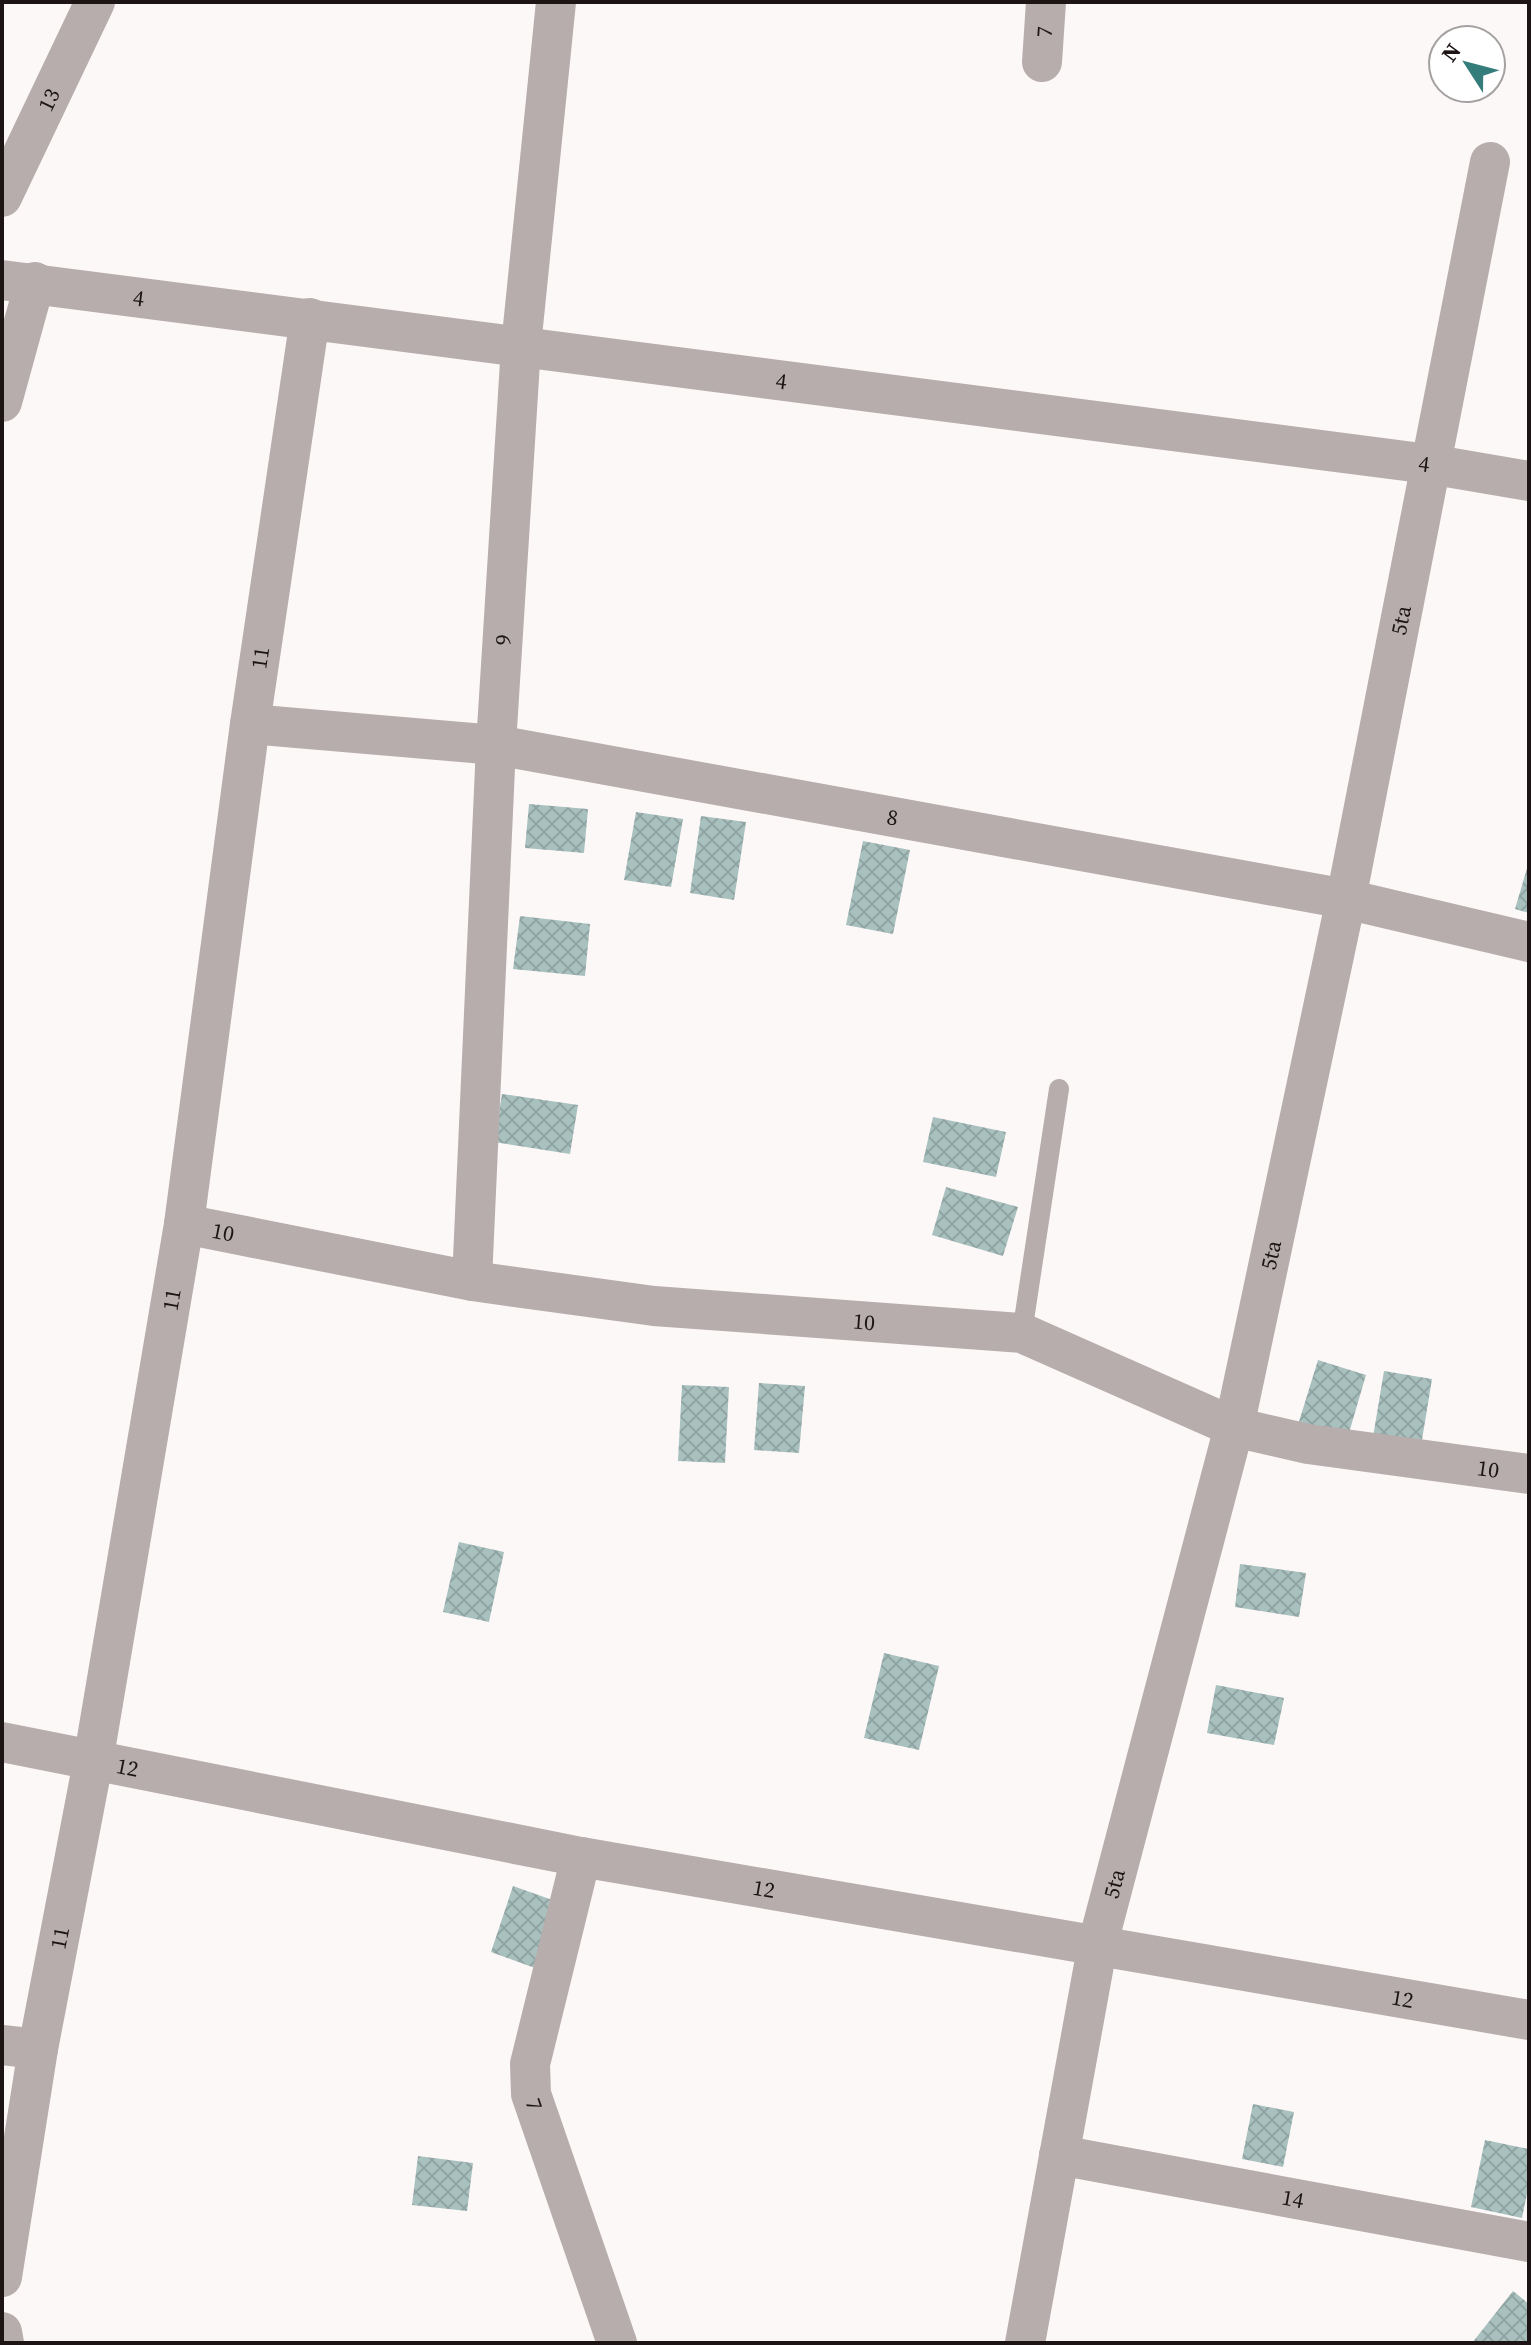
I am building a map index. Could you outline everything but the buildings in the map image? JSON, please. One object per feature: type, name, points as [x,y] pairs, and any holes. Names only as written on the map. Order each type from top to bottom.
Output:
[{"type":"street","name":"13","points":[[2,197],[95,2]]},
{"type":"street","name":"9","points":[[472,1281],[496,745],[521,346],[556,2]]},
{"type":"street","name":"7","points":[[1042,62],[1046,2]]},
{"type":"street","name":"5ta","points":[[1025,2343],[1098,1943],[1234,1427],[1346,899],[1490,162]]},
{"type":"street","name":"4","points":[[18,281],[1429,464],[1529,481]]},
{"type":"street","points":[[2,402],[18,281]]},
{"type":"street","name":"11","points":[[2,2277],[20,2047],[93,1762],[184,1224],[250,724],[310,318]]},
{"type":"street","name":"8","points":[[250,724],[496,745],[1346,899],[1529,942]]},
{"type":"street","name":"10","points":[[184,1224],[472,1281],[654,1306],[1022,1333],[1234,1427],[1308,1444],[1529,1474]]},
{"type":"street","name":"12","points":[[2,1742],[581,1857],[1098,1943],[1529,2020]]},
{"type":"street","name":"7","points":[[581,1857],[530,2064],[531,2094],[617,2343]]},
{"type":"street","name":"14","points":[[1059,2155],[1529,2242]]},
{"type":"street","points":[[2,2332],[4,2343]]},
{"type":"lane","points":[[1022,1333],[1059,1089]]}]
